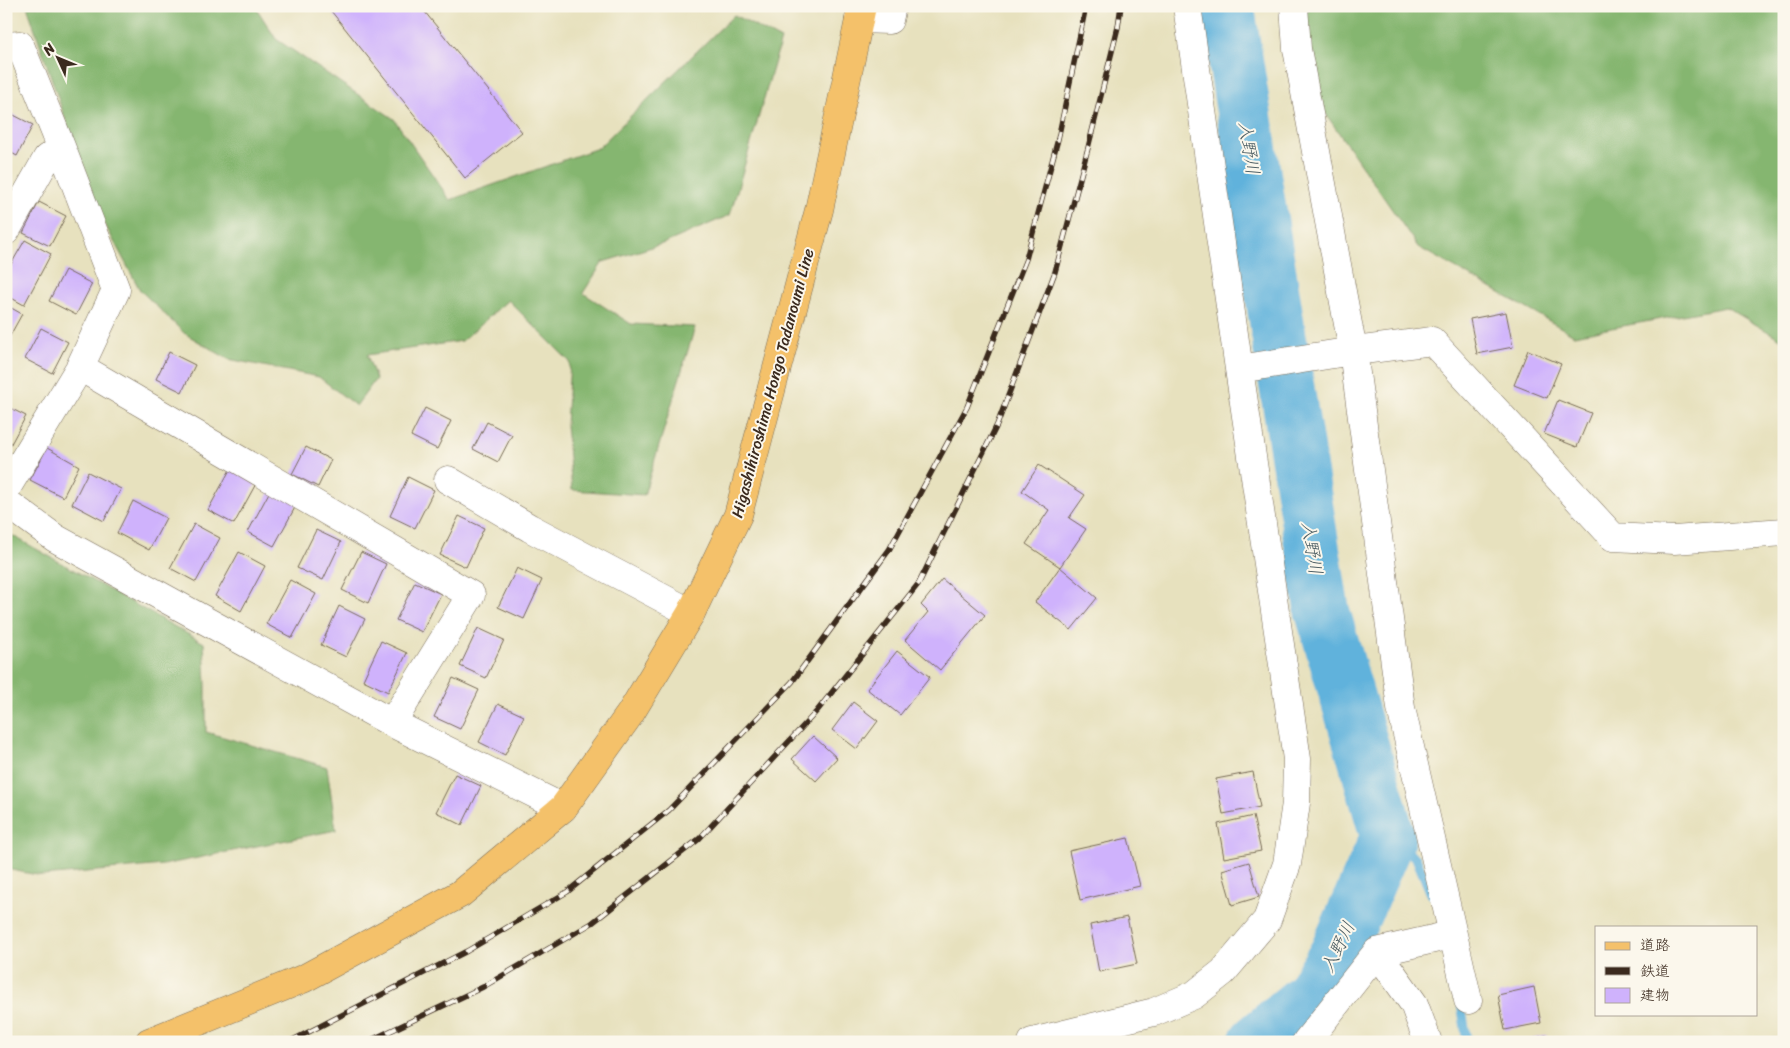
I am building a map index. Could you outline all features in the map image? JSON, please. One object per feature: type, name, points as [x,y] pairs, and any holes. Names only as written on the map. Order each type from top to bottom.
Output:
[{"type":"main road","name":"Higashihiroshima Hongo Tadanoumi Line","points":[[149,1042],[305,978],[460,894],[563,808],[630,714],[691,613],[738,515],[819,210],[861,12]]},
{"type":"street","points":[[861,12],[889,20],[892,6]]},
{"type":"street","points":[[1032,1042],[1154,1012],[1194,995],[1223,972],[1267,920],[1287,864],[1296,803],[1297,759],[1187,6]]},
{"type":"street","points":[[1294,6],[1297,49],[1347,352],[1401,708],[1448,937],[1468,1000]]},
{"type":"street","points":[[6,46],[20,45],[62,148],[116,290],[80,367],[6,489]]},
{"type":"street","points":[[6,231],[47,158],[62,148]]},
{"type":"street","points":[[1239,369],[1432,340],[1613,537],[1674,540],[1784,532]]},
{"type":"street","points":[[80,367],[471,595],[392,723]]},
{"type":"street","points":[[448,480],[530,528],[691,613]]},
{"type":"street","points":[[6,502],[55,538],[392,723],[563,808]]},
{"type":"street","points":[[1306,1042],[1377,952],[1448,937]]},
{"type":"street","points":[[1377,952],[1414,1004],[1428,1042]]},
{"type":"green space","points":[[27,6],[255,6],[276,39],[394,119],[450,200],[598,148],[734,15],[781,40],[730,215],[665,243],[603,262],[583,293],[631,324],[695,327],[644,495],[572,490],[566,425],[570,362],[508,300],[462,341],[367,355],[376,379],[356,406],[319,377],[228,359],[184,333],[140,290],[94,204]]},
{"type":"green space","points":[[1291,6],[1784,6],[1784,341],[1726,307],[1574,335],[1418,247],[1287,58]]},
{"type":"green space","points":[[6,532],[204,643],[206,732],[327,767],[336,830],[163,865],[43,876],[6,869]]},
{"type":"building","points":[[327,6],[420,6],[522,132],[465,178]]},
{"type":"building","points":[[6,111],[33,125],[17,156],[6,150]]},
{"type":"building","points":[[39,202],[66,216],[50,246],[23,233]]},
{"type":"building","points":[[25,240],[51,254],[24,305],[6,295],[6,273]]},
{"type":"building","points":[[65,270],[92,284],[76,315],[49,301]]},
{"type":"building","points":[[6,305],[22,314],[6,343]]},
{"type":"building","points":[[1506,312],[1513,347],[1477,354],[1470,319]]},
{"type":"building","points":[[41,328],[68,342],[52,373],[25,359]]},
{"type":"building","points":[[1528,350],[1561,364],[1547,398],[1514,385]]},
{"type":"building","points":[[169,352],[195,365],[182,392],[156,379]]},
{"type":"building","points":[[1558,400],[1591,413],[1577,447],[1544,434]]},
{"type":"building","points":[[6,406],[26,416],[6,453]]},
{"type":"building","points":[[425,408],[451,421],[437,449],[411,436]]},
{"type":"building","points":[[487,422],[512,435],[498,462],[473,449]]},
{"type":"building","points":[[306,447],[331,460],[318,487],[292,474]]},
{"type":"building","points":[[47,448],[79,466],[63,497],[30,480]]},
{"type":"building","points":[[1039,465],[1085,495],[1069,518],[1086,529],[1060,567],[1026,544],[1049,510],[1022,491]]},
{"type":"building","points":[[232,466],[258,480],[234,524],[208,510]]},
{"type":"building","points":[[88,472],[121,489],[104,521],[72,504]]},
{"type":"building","points":[[408,477],[434,490],[415,528],[390,516]]},
{"type":"building","points":[[272,487],[298,502],[274,546],[248,532]]},
{"type":"building","points":[[133,501],[166,518],[149,550],[117,533]]},
{"type":"building","points":[[459,516],[484,528],[466,567],[440,555]]},
{"type":"building","points":[[194,524],[220,538],[196,582],[170,568]]},
{"type":"building","points":[[316,530],[341,542],[323,580],[297,568]]},
{"type":"building","points":[[239,552],[265,566],[241,611],[215,596]]},
{"type":"building","points":[[361,552],[386,564],[368,603],[342,590]]},
{"type":"building","points":[[1060,567],[1097,598],[1071,630],[1035,602]]},
{"type":"building","points":[[517,568],[542,580],[524,619],[498,607]]},
{"type":"building","points":[[942,579],[985,615],[940,670],[905,640],[928,612],[921,605]]},
{"type":"building","points":[[290,580],[316,594],[292,638],[266,624]]},
{"type":"building","points":[[415,582],[441,594],[422,632],[396,620]]},
{"type":"building","points":[[339,606],[365,619],[346,657],[321,645]]},
{"type":"building","points":[[478,628],[504,640],[486,678],[460,666]]},
{"type":"building","points":[[381,641],[407,653],[388,692],[363,680]]},
{"type":"building","points":[[897,651],[930,677],[900,715],[867,689]]},
{"type":"building","points":[[453,678],[479,690],[460,729],[434,717]]},
{"type":"building","points":[[853,702],[878,721],[857,749],[832,730]]},
{"type":"building","points":[[498,704],[524,716],[505,755],[479,742]]},
{"type":"building","points":[[813,736],[837,758],[816,781],[792,759]]},
{"type":"building","points":[[1253,772],[1260,807],[1223,814],[1216,779]]},
{"type":"building","points":[[455,774],[481,786],[462,825],[436,812]]},
{"type":"building","points":[[1253,816],[1261,851],[1224,858],[1218,824]]},
{"type":"building","points":[[1128,838],[1140,886],[1080,900],[1069,851]]},
{"type":"building","points":[[1249,862],[1259,897],[1232,905],[1222,870]]},
{"type":"building","points":[[1127,917],[1137,964],[1099,972],[1090,925]]},
{"type":"building","points":[[1534,987],[1541,1023],[1505,1030],[1498,995]]},
{"type":"building","points":[[1547,1035],[1549,1042],[1526,1042],[1526,1041]]},
{"type":"waterway","name":"入野川","points":[[1227,6],[1322,610],[1388,837],[1336,955],[1312,995],[1256,1042]]},
{"type":"waterway","points":[[1388,837],[1416,858],[1431,894]]},
{"type":"waterway","points":[[1461,1002],[1467,1042]]},
{"type":"railway","points":[[289,1042],[467,951],[567,892],[669,810],[792,682],[889,550],[967,407],[1026,259],[1058,139],[1086,6]]},
{"type":"railway","points":[[367,1042],[483,987],[592,923],[699,839],[817,711],[919,583],[997,425],[1055,272],[1088,148],[1118,27],[1121,6]]}]
